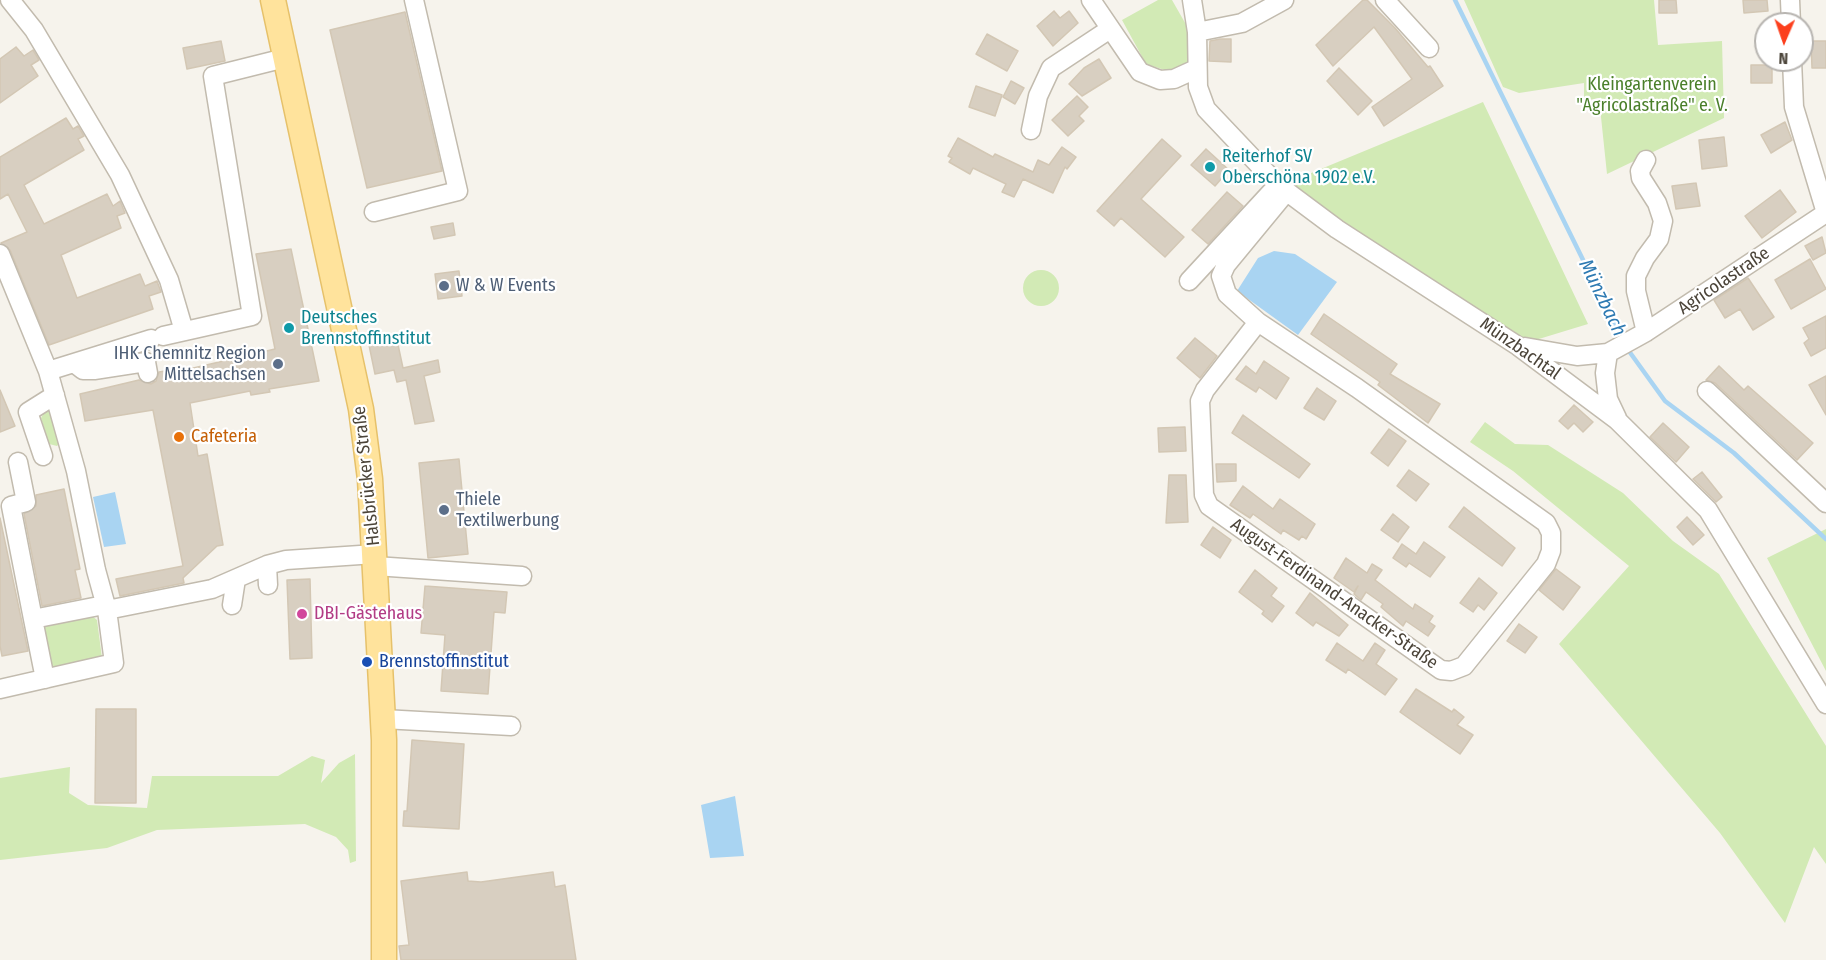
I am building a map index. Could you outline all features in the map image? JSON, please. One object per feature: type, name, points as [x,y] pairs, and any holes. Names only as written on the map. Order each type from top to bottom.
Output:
[{"type":"main road","name":"Halsbrücker Straße","points":[[273,0],[361,409],[370,479],[383,719],[384,960]]},
{"type":"street","points":[[10,0],[34,30],[120,175],[169,280],[184,331]]},
{"type":"street","points":[[374,212],[458,191],[414,0]]},
{"type":"street","points":[[1091,0],[1140,72],[1150,77],[1174,79],[1196,69]]},
{"type":"street","name":"Münzbachtal","points":[[1192,0],[1197,32],[1198,87],[1206,109],[1283,188],[1337,229],[1518,346],[1617,420],[1708,510],[1826,704]]},
{"type":"street","points":[[1197,32],[1242,22],[1284,0]]},
{"type":"street","points":[[1385,0],[1429,48]]},
{"type":"street","points":[[1031,130],[1038,96],[1051,68],[1110,29]]},
{"type":"street","points":[[48,371],[157,338],[252,316],[213,76],[285,58]]},
{"type":"street","name":"Agricolastraße","points":[[1627,343],[1826,213],[1794,107],[1793,72]]},
{"type":"street","points":[[1617,420],[1608,399],[1605,373],[1627,343],[1636,291],[1636,276],[1645,258],[1659,239],[1663,221],[1658,203],[1641,178],[1640,171],[1646,159]]},
{"type":"street","points":[[1190,281],[1283,188]]},
{"type":"street","name":"August-Ferdinand-Anacker-Straße","points":[[1258,322],[1205,390],[1200,401],[1204,495],[1209,506],[1441,670],[1451,671],[1464,666],[1546,564],[1552,540],[1546,523],[1357,388],[1258,322],[1227,294],[1221,276],[1226,265],[1283,188]]},
{"type":"street","points":[[0,254],[4,275],[48,371],[55,394],[70,450],[105,608],[114,663],[0,689]]},
{"type":"street","points":[[1518,346],[1577,356],[1627,343]]},
{"type":"street","points":[[74,363],[83,370],[146,363],[148,373]]},
{"type":"street","points":[[1707,391],[1826,503]]},
{"type":"street","points":[[43,456],[28,412],[55,394]]},
{"type":"street","points":[[45,679],[11,506],[26,502],[9,464],[70,450]]},
{"type":"street","points":[[33,619],[212,589],[267,565],[286,560],[375,560],[522,576]]},
{"type":"street","points":[[267,565],[268,585]]},
{"type":"street","points":[[232,605],[236,579]]},
{"type":"street","points":[[383,719],[511,726]]},
{"type":"green space","points":[[1158,0],[1172,0],[1188,28],[1187,64],[1171,72],[1146,64],[1122,20]]},
{"type":"green space","name":"Kleingartenverein \"Agricolastraße\" e. V.","points":[[1464,0],[1654,0],[1658,45],[1722,41],[1724,118],[1607,174],[1599,98],[1584,101],[1584,83],[1519,93],[1503,87]]},
{"type":"green space","points":[[1483,102],[1588,324],[1529,342],[1331,217],[1287,183]]},
{"type":"green space","points":[[1041,270],[1054,275],[1059,288],[1054,301],[1041,306],[1028,301],[1023,288],[1028,275]]},
{"type":"green space","points":[[46,409],[53,413],[59,444],[57,446],[49,444],[41,418]]},
{"type":"green space","points":[[1485,422],[1515,444],[1548,445],[1623,493],[1673,541],[1719,574],[1826,746],[1826,864],[1814,847],[1785,923],[1720,833],[1559,644],[1629,566],[1513,471],[1470,442]]},
{"type":"green space","points":[[1826,529],[1826,671],[1767,558]]},
{"type":"green space","points":[[91,615],[97,620],[102,658],[49,670],[39,625]]},
{"type":"green space","points":[[355,754],[356,861],[350,863],[348,850],[336,837],[305,824],[157,830],[107,848],[0,860],[0,778],[70,767],[69,793],[88,805],[147,808],[152,776],[278,776],[312,756],[325,760],[321,783],[339,763]]},
{"type":"water","points":[[1274,251],[1295,254],[1337,282],[1298,335],[1237,291],[1258,258]]},
{"type":"water","points":[[115,492],[126,544],[104,547],[93,497]]},
{"type":"water","points":[[735,796],[744,856],[710,858],[701,805]]},
{"type":"building","points":[[1363,0],[1367,0],[1395,28],[1428,67],[1430,66],[1443,86],[1384,126],[1372,107],[1412,79],[1374,27],[1333,66],[1316,45]]},
{"type":"building","points":[[1659,0],[1676,0],[1677,13],[1659,13]]},
{"type":"building","points":[[1743,0],[1767,0],[1768,11],[1744,13]]},
{"type":"building","points":[[1054,11],[1060,18],[1069,11],[1078,23],[1053,46],[1037,26]]},
{"type":"building","points":[[405,12],[442,171],[367,188],[330,30]]},
{"type":"building","points":[[987,34],[1018,51],[1007,71],[976,54]]},
{"type":"building","points":[[1231,39],[1231,62],[1209,61],[1210,41]]},
{"type":"building","points":[[221,41],[225,61],[187,69],[183,48]]},
{"type":"building","points":[[1814,41],[1826,41],[1826,68],[1814,68]]},
{"type":"building","points":[[16,47],[24,56],[33,50],[39,60],[31,65],[38,76],[0,103],[0,59]]},
{"type":"building","points":[[1099,59],[1111,78],[1082,96],[1069,84],[1084,68]]},
{"type":"building","points":[[1751,65],[1754,65],[1754,72],[1772,72],[1772,83],[1751,83]]},
{"type":"building","points":[[1339,68],[1372,101],[1358,115],[1327,81]]},
{"type":"building","points":[[1011,81],[1024,88],[1015,104],[1003,97]]},
{"type":"building","points":[[976,86],[1002,95],[995,116],[969,107]]},
{"type":"building","points":[[1077,96],[1088,107],[1079,116],[1084,121],[1068,136],[1052,120]]},
{"type":"building","points":[[66,118],[73,129],[78,126],[84,136],[78,139],[84,150],[24,185],[44,224],[107,194],[113,206],[120,201],[125,213],[117,216],[121,228],[61,255],[77,298],[140,274],[145,286],[157,281],[161,292],[149,296],[153,309],[49,345],[10,250],[1,243],[27,232],[8,194],[0,199],[0,157]]},
{"type":"building","points":[[1785,122],[1792,140],[1771,153],[1761,135]]},
{"type":"building","points":[[1724,137],[1727,166],[1702,169],[1699,140]]},
{"type":"building","points":[[958,138],[993,157],[995,154],[1033,172],[1038,160],[1049,165],[1062,147],[1076,157],[1067,169],[1065,167],[1053,193],[1023,179],[1014,197],[1002,192],[1006,184],[973,168],[970,174],[949,162],[952,158],[948,156]]},
{"type":"building","points":[[1162,139],[1181,156],[1141,199],[1184,237],[1165,257],[1121,218],[1114,226],[1097,211]]},
{"type":"building","name":"Reiterhof SV Oberschöna 1902 e.V.","points":[[1206,149],[1229,170],[1215,186],[1191,165]]},
{"type":"building","points":[[1696,183],[1700,206],[1676,209],[1672,186]]},
{"type":"building","points":[[1780,190],[1796,212],[1762,238],[1745,216]]},
{"type":"building","points":[[1227,192],[1243,206],[1208,244],[1192,230]]},
{"type":"building","points":[[453,223],[455,235],[434,239],[431,227]]},
{"type":"building","points":[[1822,237],[1826,253],[1813,260],[1805,246]]},
{"type":"building","points":[[291,249],[319,381],[269,389],[270,392],[251,395],[250,391],[190,403],[198,456],[207,454],[223,545],[217,546],[183,578],[184,583],[120,596],[116,579],[183,566],[153,410],[85,421],[80,394],[139,380],[151,384],[156,381],[159,372],[171,370],[172,373],[275,349],[256,254]]},
{"type":"building","points":[[1810,259],[1826,289],[1791,309],[1775,280]]},
{"type":"building","points":[[459,271],[462,296],[438,299],[435,274]]},
{"type":"building","points":[[1748,278],[1774,317],[1753,330],[1740,309],[1725,318],[1714,300]]},
{"type":"building","points":[[1324,314],[1397,364],[1390,374],[1440,404],[1428,423],[1378,385],[1380,382],[1311,334]]},
{"type":"building","points":[[1826,316],[1826,348],[1811,356],[1804,343],[1809,339],[1803,328]]},
{"type":"building","points":[[1195,338],[1217,356],[1200,378],[1177,358]]},
{"type":"building","points":[[397,340],[403,368],[438,360],[440,372],[424,376],[434,421],[415,424],[406,380],[397,382],[394,370],[375,374],[369,345]]},
{"type":"building","points":[[1264,361],[1289,378],[1276,399],[1259,387],[1256,392],[1236,379],[1246,366],[1256,374]]},
{"type":"building","points":[[1719,366],[1744,390],[1748,386],[1813,443],[1797,460],[1715,383],[1706,380]]},
{"type":"building","points":[[1826,376],[1826,415],[1809,385]]},
{"type":"building","points":[[1317,388],[1336,401],[1324,420],[1304,408]]},
{"type":"building","points":[[0,390],[15,426],[0,432]]},
{"type":"building","points":[[1574,405],[1593,422],[1583,432],[1574,423],[1568,429],[1559,421]]},
{"type":"building","points":[[1243,415],[1310,464],[1299,478],[1232,433]]},
{"type":"building","points":[[1663,423],[1689,447],[1676,462],[1650,437]]},
{"type":"building","points":[[1185,427],[1186,451],[1159,452],[1158,428]]},
{"type":"building","points":[[1389,429],[1406,441],[1388,466],[1371,453]]},
{"type":"building","points":[[459,459],[468,554],[428,558],[419,463]]},
{"type":"building","points":[[1216,464],[1236,464],[1236,481],[1217,482]]},
{"type":"building","points":[[1409,470],[1429,484],[1416,501],[1397,486]]},
{"type":"building","points":[[1702,472],[1722,497],[1716,502],[1693,479]]},
{"type":"building","points":[[1169,475],[1186,475],[1188,522],[1166,523]]},
{"type":"building","points":[[1243,486],[1273,509],[1280,499],[1315,524],[1306,539],[1302,536],[1299,540],[1283,530],[1281,534],[1253,514],[1250,518],[1230,505]]},
{"type":"building","points":[[64,489],[80,569],[75,570],[81,598],[42,606],[24,514],[36,506],[36,495]]},
{"type":"building","points":[[1464,507],[1515,548],[1502,566],[1449,527]]},
{"type":"building","points":[[1393,514],[1409,527],[1398,542],[1381,530]]},
{"type":"building","points":[[1687,517],[1704,535],[1693,545],[1677,527]]},
{"type":"building","points":[[0,518],[28,651],[2,656],[0,646]]},
{"type":"building","points":[[1213,527],[1231,540],[1220,558],[1201,545]]},
{"type":"building","points":[[1424,542],[1445,557],[1430,577],[1409,563],[1406,567],[1393,558],[1402,544],[1416,554]]},
{"type":"building","points":[[1346,558],[1367,573],[1372,564],[1382,570],[1375,580],[1413,609],[1415,604],[1433,616],[1429,622],[1435,626],[1428,636],[1406,621],[1403,626],[1381,607],[1383,604],[1366,592],[1361,600],[1354,594],[1358,586],[1354,592],[1334,578]]},
{"type":"building","points":[[1556,569],[1580,587],[1563,610],[1539,590]]},
{"type":"building","points":[[1255,570],[1277,588],[1271,596],[1284,606],[1272,622],[1262,614],[1264,611],[1239,592]]},
{"type":"building","points":[[1479,578],[1497,593],[1484,610],[1478,605],[1473,612],[1460,603]]},
{"type":"building","points":[[310,579],[312,658],[290,659],[287,580]]},
{"type":"building","points":[[425,586],[507,592],[505,613],[494,612],[488,694],[441,691],[445,635],[421,633]]},
{"type":"building","points":[[1310,593],[1348,625],[1339,636],[1316,622],[1313,626],[1296,613]]},
{"type":"building","points":[[1519,624],[1537,637],[1525,653],[1507,641]]},
{"type":"building","points":[[1337,643],[1363,661],[1375,643],[1385,650],[1376,664],[1397,679],[1385,695],[1348,669],[1346,673],[1326,660]]},
{"type":"building","points":[[1416,689],[1452,712],[1454,709],[1464,717],[1457,725],[1473,735],[1460,754],[1400,712]]},
{"type":"building","points":[[96,709],[136,709],[136,803],[95,803]]},
{"type":"building","points":[[412,740],[464,744],[459,829],[403,826],[404,811],[407,811]]},
{"type":"building","points":[[467,872],[468,881],[481,882],[553,872],[555,887],[565,885],[576,960],[401,960],[399,946],[409,945],[401,881]]},
{"type":"waterway","name":"Münzbach","points":[[1455,0],[1622,339]]},
{"type":"waterway","name":"Münzbach","points":[[1626,347],[1665,401],[1734,453],[1826,539]]},
{"type":"place","name":"Reiterhof SV Oberschöna 1902 e.V.","points":[[1210,167]]},
{"type":"place","name":"W & W Events","points":[[444,286]]},
{"type":"place","name":"Deutsches Brennstoffinstitut","points":[[289,328]]},
{"type":"place","name":"IHK Chemnitz Region Mittelsachsen","points":[[278,364]]},
{"type":"place","name":"Cafeteria","points":[[179,437]]},
{"type":"place","name":"Thiele Textilwerbung","points":[[444,510]]},
{"type":"place","name":"DBI-Gästehaus","points":[[302,614]]},
{"type":"place","name":"Brennstoffinstitut","points":[[367,662]]}]
